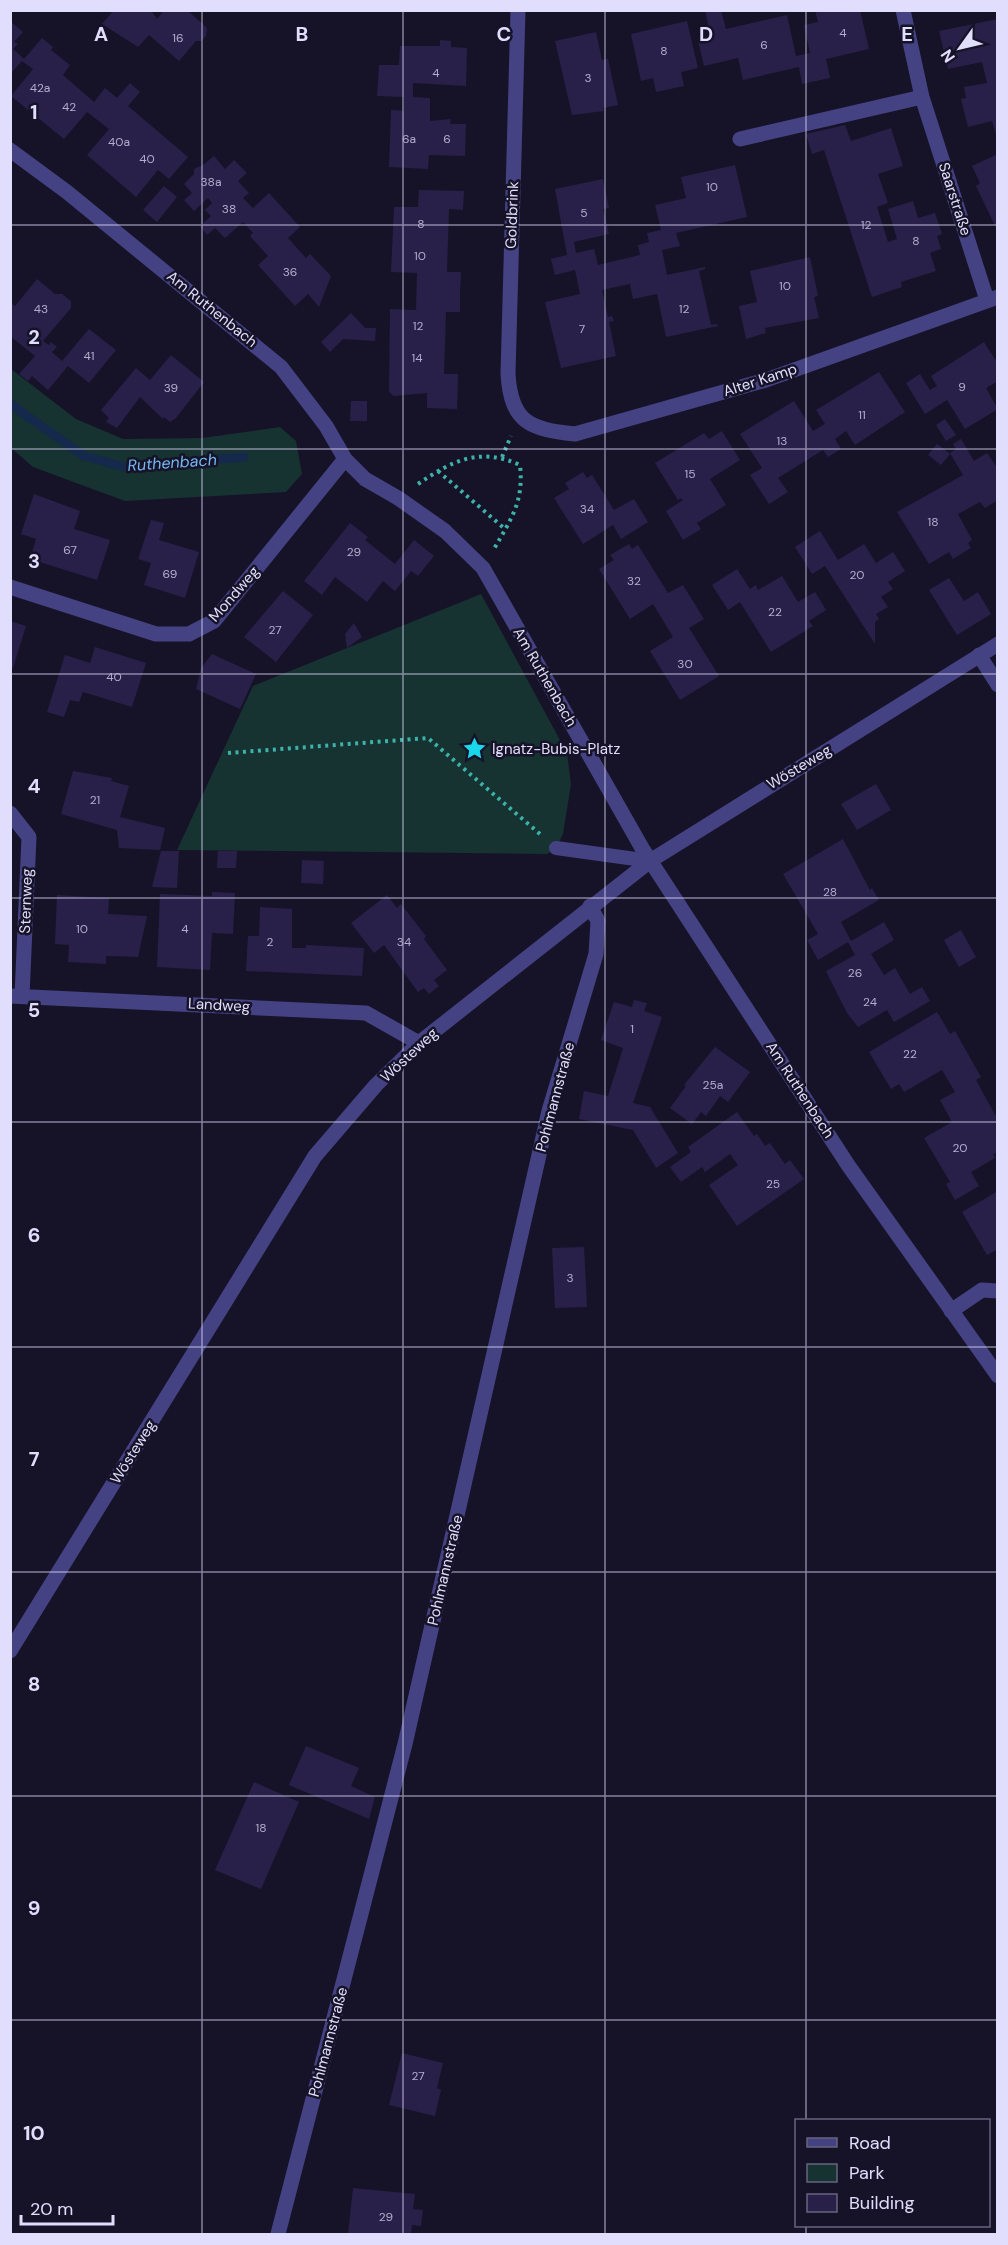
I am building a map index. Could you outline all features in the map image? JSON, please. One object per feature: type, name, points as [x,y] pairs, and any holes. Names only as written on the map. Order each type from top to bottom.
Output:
[{"type":"street","name":"Goldbrink","points":[[518,10],[508,374],[509,398],[520,417]]},
{"type":"street","name":"Saarstraße","points":[[903,10],[922,97],[992,298]]},
{"type":"street","points":[[740,139],[922,97]]},
{"type":"street","name":"Am Ruthenbach","points":[[10,150],[77,200],[281,367],[326,426],[345,459],[365,479],[398,498],[445,531],[483,568],[650,861],[848,1165],[998,1376]]},
{"type":"street","name":"Alter Kamp","points":[[520,417],[546,431],[575,434],[766,380],[992,298]]},
{"type":"street","name":"Mondweg","points":[[10,587],[156,634],[189,634],[214,621],[345,459]]},
{"type":"street","name":"Wösteweg","points":[[10,1651],[315,1156],[376,1085],[419,1043],[650,861],[998,644]]},
{"type":"street","points":[[979,655],[998,685]]},
{"type":"street","name":"Sternweg","points":[[10,813],[29,837],[16,996]]},
{"type":"street","name":"Pohlmannstraße","points":[[278,2235],[405,1744],[549,1111],[596,954],[598,921],[590,906]]},
{"type":"street","name":"Landweg","points":[[16,996],[366,1013],[419,1043]]},
{"type":"street","points":[[951,1311],[982,1290],[998,1291]]},
{"type":"lane","points":[[556,848],[650,861]]},
{"type":"path","points":[[398,498],[438,471],[482,454],[502,457],[520,465],[522,483],[519,504],[483,568]]},
{"type":"path","points":[[438,471],[505,529]]},
{"type":"path","points":[[228,753],[428,738],[556,848]]},
{"type":"green space","points":[[11,369],[76,419],[123,439],[202,438],[280,427],[296,441],[302,474],[286,492],[125,501],[33,467],[11,448]]},
{"type":"green space","points":[[481,594],[567,753],[571,784],[563,834],[556,848],[547,854],[177,850],[253,686]]},
{"type":"building","points":[[114,10],[151,10],[157,19],[164,10],[187,10],[207,28],[206,36],[201,41],[196,41],[179,61],[149,35],[138,47],[102,24]]},
{"type":"building","points":[[705,10],[721,10],[726,29],[787,15],[796,56],[810,53],[804,25],[818,22],[815,10],[860,10],[869,49],[826,59],[830,78],[802,84],[799,67],[743,80],[738,58],[704,66],[698,41],[711,38]]},
{"type":"building","points":[[998,19],[997,137],[992,121],[968,127],[961,99],[966,98],[964,87],[987,83],[982,62],[948,69],[939,31]]},
{"type":"building","points":[[10,21],[23,32],[14,42],[18,44],[13,49],[24,59],[42,38],[53,47],[51,50],[70,65],[63,75],[94,102],[105,88],[117,98],[130,83],[140,92],[128,106],[188,157],[169,179],[158,170],[136,197],[87,155],[109,129],[87,112],[64,139],[11,96],[33,69],[22,61],[10,74]]},
{"type":"building","points":[[687,21],[698,68],[681,72],[684,86],[656,92],[653,78],[641,81],[631,34]]},
{"type":"building","points":[[596,32],[602,60],[608,59],[618,105],[603,108],[604,111],[572,115],[555,41]]},
{"type":"building","points":[[440,40],[451,41],[451,47],[467,48],[466,86],[413,83],[413,97],[430,98],[430,121],[451,119],[450,124],[466,124],[465,156],[429,155],[428,169],[389,167],[391,110],[404,111],[404,97],[377,96],[379,65],[399,65],[400,46],[440,46]]},
{"type":"building","points":[[845,125],[851,141],[891,128],[903,166],[878,174],[888,203],[877,207],[888,242],[897,239],[888,209],[913,201],[918,218],[935,213],[942,234],[937,236],[941,249],[930,253],[936,271],[901,282],[902,287],[872,297],[824,150],[812,154],[806,134]]},
{"type":"building","points":[[998,154],[998,232],[976,186],[980,183],[972,166]]},
{"type":"building","points":[[214,156],[225,169],[234,160],[247,173],[238,181],[249,193],[243,198],[253,208],[269,193],[300,227],[288,238],[306,258],[310,254],[331,276],[319,307],[308,294],[295,306],[258,265],[268,256],[250,236],[253,233],[243,222],[225,238],[215,228],[207,235],[200,226],[211,216],[205,210],[212,203],[208,198],[194,211],[184,200],[192,193],[184,184],[194,174],[194,169]]},
{"type":"building","points":[[735,165],[747,217],[676,233],[680,246],[662,250],[667,275],[705,267],[699,271],[711,325],[717,324],[718,326],[666,337],[657,294],[633,299],[630,284],[602,290],[608,317],[612,316],[614,321],[609,322],[616,356],[561,368],[545,302],[580,294],[575,270],[555,275],[551,259],[567,255],[555,189],[603,179],[609,208],[603,209],[609,234],[574,242],[576,253],[594,249],[598,265],[640,255],[638,245],[649,242],[647,233],[661,230],[655,205],[686,198],[681,177]]},
{"type":"building","points":[[164,186],[177,197],[157,222],[143,210]]},
{"type":"building","points":[[419,190],[464,191],[463,210],[449,209],[447,272],[461,272],[460,312],[446,312],[444,374],[458,374],[457,409],[427,408],[427,393],[393,396],[389,391],[390,309],[416,310],[417,273],[391,272],[394,207],[418,207]]},
{"type":"building","points":[[810,257],[818,296],[814,297],[819,318],[765,328],[766,333],[746,339],[739,306],[757,302],[750,271]]},
{"type":"building","points":[[37,279],[55,294],[62,294],[71,301],[71,308],[43,341],[49,345],[51,342],[57,347],[52,352],[62,361],[89,329],[116,350],[89,383],[68,366],[48,390],[32,376],[28,381],[19,374],[35,356],[10,336],[10,303],[15,306]]},
{"type":"building","points":[[351,313],[365,328],[376,328],[375,341],[343,339],[330,352],[321,342]]},
{"type":"building","points":[[984,342],[998,364],[998,381],[986,388],[998,409],[965,429],[947,400],[925,414],[906,383],[920,374],[930,390],[937,386],[931,376]]},
{"type":"building","points":[[171,355],[204,382],[176,418],[170,422],[164,417],[163,419],[140,397],[117,428],[106,422],[109,418],[101,410],[136,368],[150,380]]},
{"type":"building","points":[[879,372],[905,412],[855,445],[846,431],[835,439],[841,449],[828,457],[823,450],[778,478],[788,492],[769,504],[750,475],[762,468],[740,434],[794,401],[813,431],[825,424],[816,410]]},
{"type":"building","points":[[351,401],[367,401],[367,421],[350,421]]},
{"type":"building","points":[[945,419],[956,435],[946,441],[936,425]]},
{"type":"building","points":[[722,431],[740,460],[710,479],[726,505],[697,523],[701,529],[683,540],[666,511],[683,500],[681,498],[678,500],[655,463],[704,433],[709,439]]},
{"type":"building","points":[[961,439],[974,461],[987,453],[998,469],[998,500],[985,508],[980,502],[958,514],[972,540],[968,543],[971,548],[953,559],[949,552],[929,564],[897,512],[963,475],[950,453],[956,449],[953,444]]},
{"type":"building","points":[[937,444],[950,454],[941,465],[928,455]]},
{"type":"building","points":[[583,472],[587,478],[592,475],[614,510],[634,499],[648,522],[621,539],[613,525],[583,544],[554,498],[569,489],[565,483]]},
{"type":"building","points":[[34,494],[80,511],[74,529],[110,540],[97,580],[30,559],[36,539],[21,534]]},
{"type":"building","points":[[151,520],[164,523],[159,540],[199,552],[185,598],[144,585],[151,563],[138,559]]},
{"type":"building","points":[[350,523],[368,537],[365,540],[395,564],[414,540],[434,556],[418,576],[411,571],[395,591],[383,581],[367,602],[335,577],[322,595],[304,581]]},
{"type":"building","points":[[820,531],[838,560],[864,544],[876,563],[893,552],[905,571],[888,582],[893,589],[881,597],[888,607],[876,614],[879,619],[875,622],[875,644],[825,566],[812,574],[795,547]]},
{"type":"building","points":[[629,544],[632,549],[638,545],[668,593],[683,585],[704,619],[689,628],[719,676],[680,700],[650,651],[673,637],[653,604],[630,619],[599,569],[614,560],[610,555]]},
{"type":"building","points":[[737,569],[750,589],[756,585],[758,590],[782,576],[798,602],[815,592],[826,610],[809,621],[813,626],[771,652],[740,602],[728,610],[712,585]]},
{"type":"building","points":[[949,578],[964,601],[978,592],[991,614],[957,635],[929,590]]},
{"type":"building","points":[[283,591],[313,615],[276,662],[244,637]]},
{"type":"building","points":[[10,621],[26,626],[13,668],[10,667]]},
{"type":"building","points":[[354,623],[362,637],[347,648],[345,634]]},
{"type":"building","points":[[95,647],[146,663],[132,707],[83,692],[79,702],[70,700],[64,717],[47,712],[65,655],[90,663]]},
{"type":"building","points":[[212,654],[256,674],[240,709],[196,689],[201,668]]},
{"type":"building","points":[[73,771],[112,778],[111,781],[129,786],[120,817],[165,828],[160,850],[119,848],[117,830],[61,814]]},
{"type":"building","points":[[876,784],[891,810],[857,830],[841,804]]},
{"type":"building","points":[[843,839],[870,890],[872,888],[879,900],[841,922],[851,941],[884,922],[894,940],[871,954],[884,975],[895,968],[910,994],[922,987],[930,1001],[894,1022],[887,1010],[858,1027],[847,1013],[826,971],[855,955],[848,942],[818,960],[807,940],[818,934],[783,874]]},
{"type":"building","points":[[161,851],[179,851],[177,888],[152,887]]},
{"type":"building","points":[[218,851],[237,851],[236,868],[217,868]]},
{"type":"building","points":[[302,860],[324,861],[323,884],[301,883]]},
{"type":"building","points":[[212,892],[235,893],[233,934],[212,933],[210,970],[157,967],[160,894],[212,896]]},
{"type":"building","points":[[57,895],[109,898],[108,914],[147,916],[138,957],[106,956],[106,964],[68,962],[69,945],[55,944]]},
{"type":"building","points":[[387,895],[397,908],[401,904],[426,936],[424,939],[447,970],[434,980],[439,986],[429,994],[424,988],[418,992],[384,945],[374,953],[351,923]]},
{"type":"building","points":[[260,907],[292,909],[292,948],[306,948],[306,945],[364,948],[362,976],[246,971],[248,936],[259,936]]},
{"type":"building","points":[[961,930],[976,957],[959,967],[944,940]]},
{"type":"building","points":[[634,1000],[647,1003],[644,1011],[662,1017],[633,1103],[650,1107],[678,1153],[656,1168],[633,1130],[579,1119],[584,1091],[608,1096],[623,1048],[601,1040],[614,1002],[632,1007]]},
{"type":"building","points":[[937,1012],[950,1034],[955,1031],[981,1077],[976,1080],[998,1120],[998,1152],[993,1154],[995,1158],[971,1172],[979,1186],[955,1200],[946,1184],[950,1182],[924,1138],[952,1122],[940,1100],[955,1092],[942,1070],[904,1092],[899,1084],[891,1089],[869,1052]]},
{"type":"building","points":[[715,1047],[750,1072],[728,1102],[720,1096],[706,1116],[701,1112],[692,1124],[670,1108],[686,1086],[684,1085]]},
{"type":"building","points":[[737,1112],[754,1136],[757,1134],[765,1146],[770,1143],[785,1164],[790,1160],[804,1179],[737,1226],[709,1185],[738,1165],[730,1154],[705,1172],[702,1167],[681,1182],[670,1167],[691,1152],[688,1147]]},
{"type":"building","points":[[998,1191],[998,1249],[987,1255],[962,1212]]},
{"type":"building","points":[[584,1247],[587,1307],[555,1308],[552,1248]]},
{"type":"building","points":[[306,1746],[359,1768],[351,1786],[375,1797],[369,1819],[289,1785]]},
{"type":"building","points":[[254,1782],[299,1802],[261,1889],[215,1870]]},
{"type":"building","points":[[402,2053],[443,2063],[437,2088],[441,2090],[435,2116],[389,2105]]},
{"type":"building","points":[[353,2188],[415,2194],[413,2209],[423,2210],[421,2226],[412,2225],[411,2234],[348,2234]]},
{"type":"waterway","name":"Ruthenbach","points":[[10,404],[84,456],[125,467],[244,457]]},
{"type":"place","name":"Ignatz-Bubis-Platz","points":[[474,749]]}]
